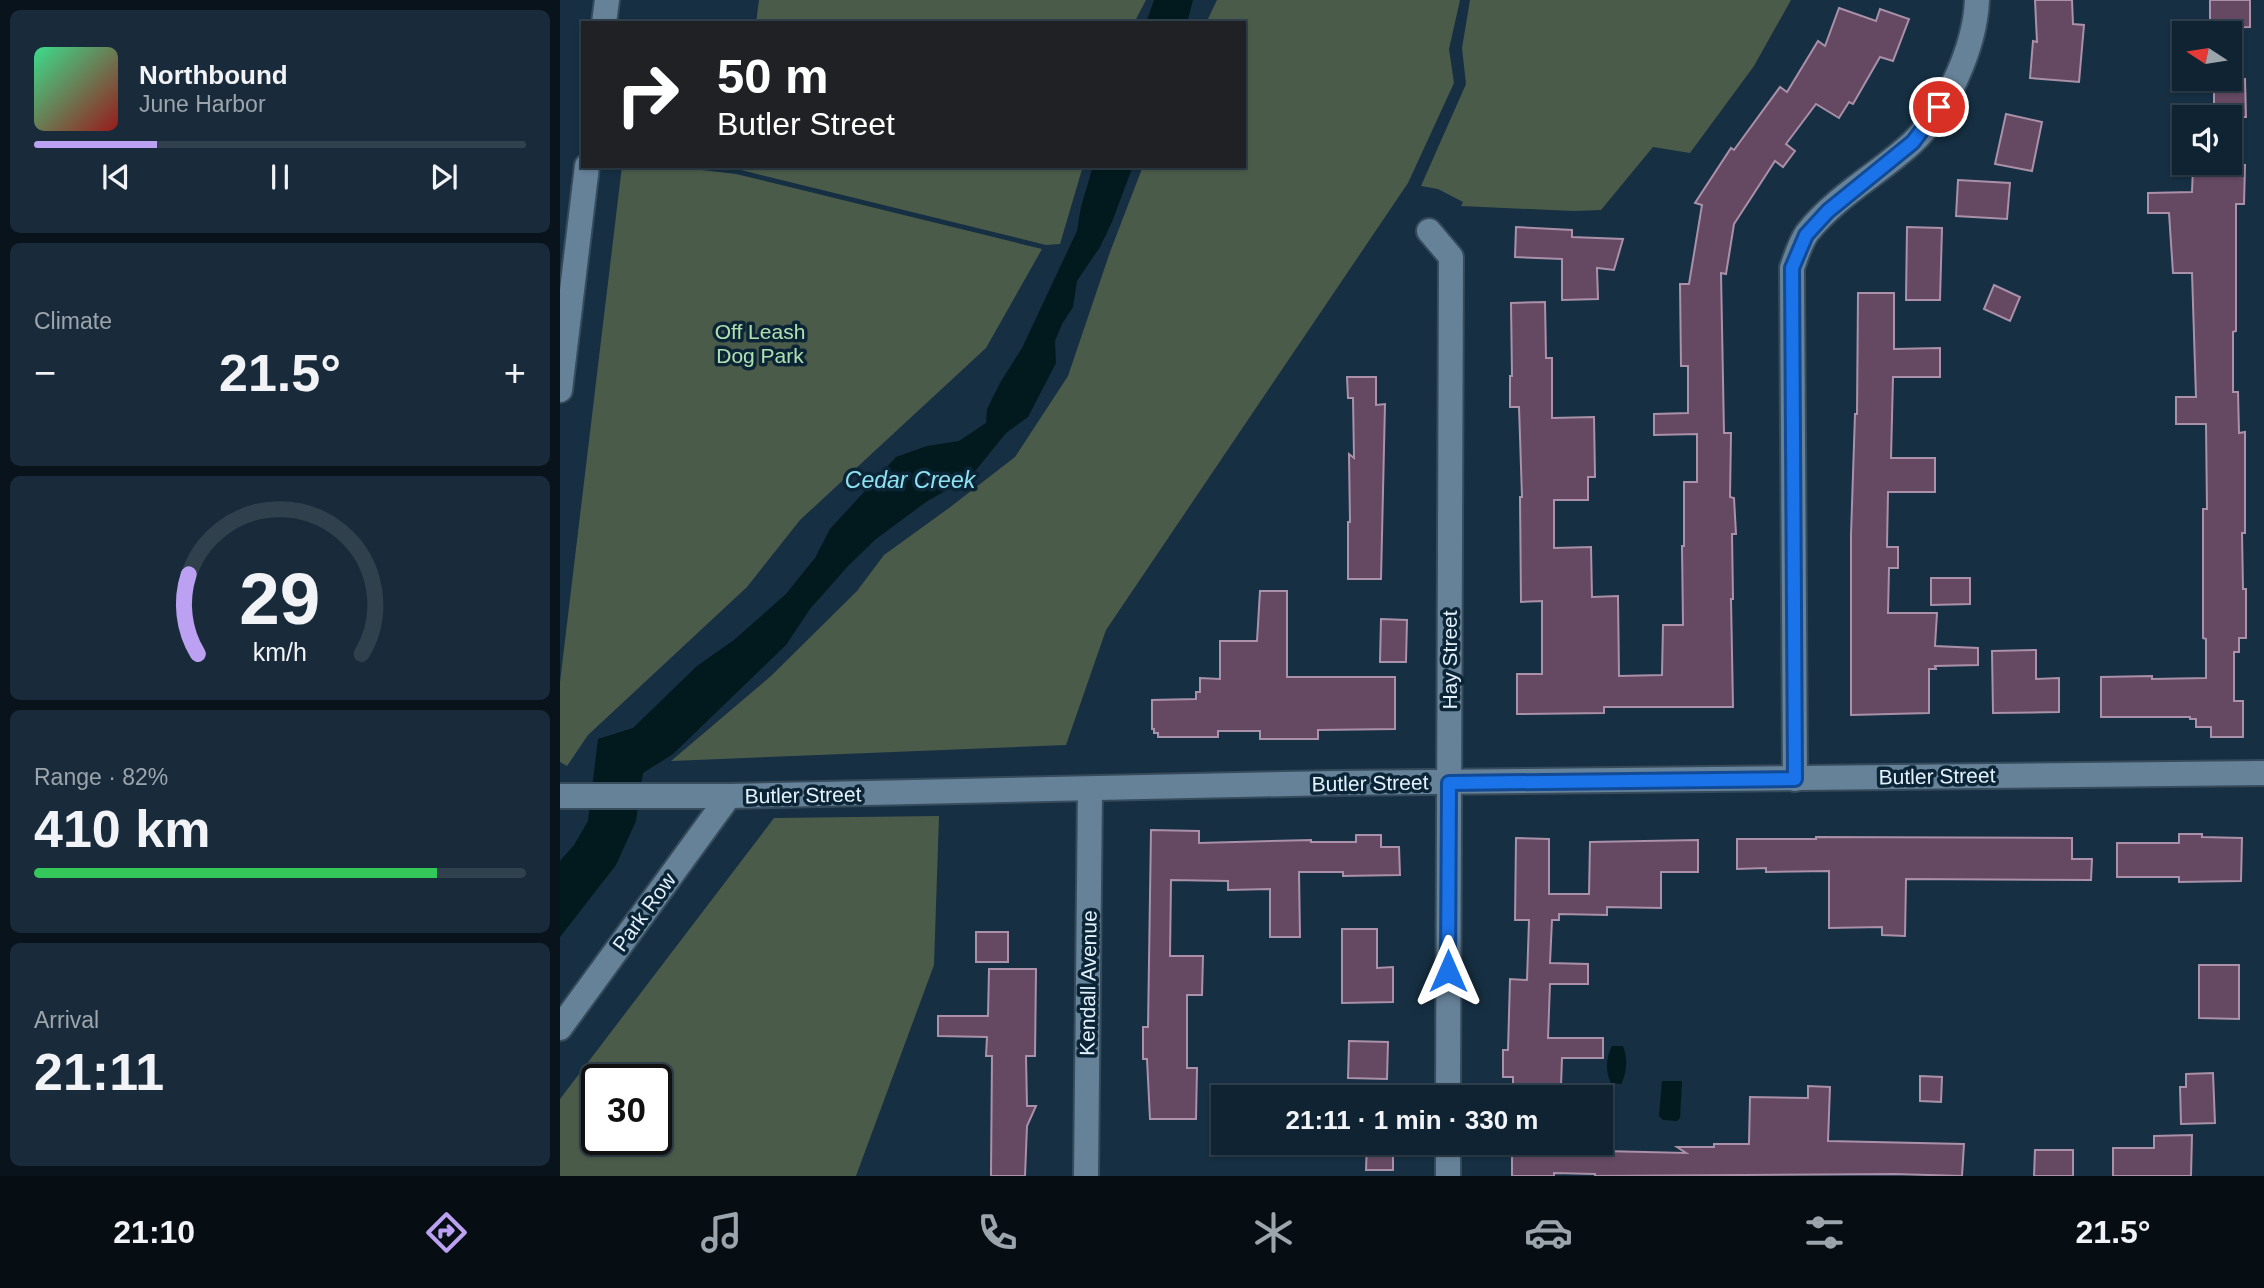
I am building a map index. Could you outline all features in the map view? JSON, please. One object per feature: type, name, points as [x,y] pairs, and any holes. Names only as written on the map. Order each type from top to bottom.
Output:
[{"type":"street","points":[[604,21],[607,0]]},
{"type":"street","points":[[1795,779],[1792,268],[1806,235],[1828,211],[1913,142],[1939,107],[1971,45],[1978,0]]},
{"type":"street","points":[[560,390],[587,168]]},
{"type":"street","name":"Hay Street","points":[[1429,231],[1451,257],[1448,1085]]},
{"type":"street","name":"Butler Street","points":[[560,796],[729,796],[1449,783],[2264,773]]},
{"type":"street","name":"Kendall Avenue","points":[[1086,1176],[1090,789]]},
{"type":"street","name":"Park Row","points":[[560,1028],[729,796]]},
{"type":"street","points":[[1448,1155],[1448,1176]]},
{"type":"green space","points":[[759,0],[1146,0],[1135,21],[756,21]]},
{"type":"green space","points":[[1217,0],[1460,0],[1449,49],[1454,83],[1408,183],[1106,630],[1066,745],[671,761],[771,676],[857,591],[884,555],[1015,457],[1068,376],[1110,252],[1142,168],[1246,168],[1246,21],[1207,21]]},
{"type":"green space","points":[[1470,0],[1791,0],[1754,66],[1690,153],[1653,147],[1601,210],[1574,211],[1461,206],[1463,202],[1438,189],[1421,186],[1466,84],[1462,48]]},
{"type":"green space","name":"Off Leash Dog Park","points":[[622,168],[685,168],[736,174],[1042,249],[986,348],[800,520],[747,587],[588,735],[567,766],[560,762],[560,682]]},
{"type":"green space","points":[[1082,168],[1060,244],[1046,245],[737,169]]},
{"type":"green space","points":[[939,816],[934,965],[856,1176],[560,1176],[560,1099],[581,1071],[581,1155],[672,1155],[672,1064],[587,1064],[774,818]]},
{"type":"water","points":[[1154,0],[1193,0],[1188,21],[1147,21]]},
{"type":"water","name":"Cedar Creek","points":[[1092,168],[1132,168],[1100,247],[1077,281],[1073,307],[1055,341],[1056,363],[1028,417],[1006,433],[972,475],[926,502],[876,539],[810,609],[786,645],[673,754],[643,773],[636,821],[616,865],[560,937],[560,861],[574,845],[588,821],[598,739],[633,728],[697,666],[734,640],[786,594],[815,558],[830,529],[896,457],[927,446],[959,441],[986,423],[987,409],[1022,348],[1077,231]]},
{"type":"water","points":[[1612,1046],[1623,1046],[1626,1055],[1625,1075],[1621,1084],[1611,1083],[1608,1074],[1607,1059]]},
{"type":"water","points":[[1662,1081],[1682,1081],[1680,1118],[1677,1121],[1663,1120],[1659,1116]]},
{"type":"building","points":[[2035,0],[2072,0],[2073,24],[2084,25],[2079,82],[2030,78],[2033,41],[2037,42]]},
{"type":"building","points":[[2210,0],[2250,0],[2250,27],[2242,27],[2242,21],[2210,21]]},
{"type":"building","points":[[1839,8],[1876,21],[1880,9],[1909,19],[1893,61],[1880,57],[1853,104],[1849,102],[1839,118],[1816,104],[1786,144],[1795,151],[1783,167],[1775,161],[1734,224],[1726,274],[1721,273],[1724,433],[1731,433],[1730,497],[1734,498],[1736,534],[1732,534],[1733,707],[1604,707],[1604,713],[1517,714],[1517,674],[1542,674],[1542,601],[1521,602],[1519,407],[1510,407],[1511,303],[1545,302],[1546,358],[1552,358],[1552,418],[1594,417],[1595,477],[1588,477],[1588,500],[1554,500],[1554,548],[1591,547],[1592,597],[1618,596],[1619,676],[1662,675],[1663,625],[1683,625],[1684,482],[1697,482],[1697,434],[1654,435],[1654,414],[1688,413],[1688,366],[1681,366],[1680,284],[1689,284],[1702,205],[1695,203],[1731,148],[1734,150],[1780,87],[1787,92],[1818,41],[1825,46]]},
{"type":"building","points":[[2242,79],[2245,79],[2246,117],[2242,117],[2242,105],[2214,105],[2214,91],[2242,91]]},
{"type":"building","points":[[2006,114],[2042,122],[2032,171],[1995,164]]},
{"type":"building","points":[[2242,165],[2245,165],[2244,204],[2236,204],[2236,331],[2233,332],[2233,392],[2238,392],[2239,433],[2245,432],[2245,533],[2242,533],[2246,638],[2239,638],[2239,652],[2234,652],[2234,701],[2243,701],[2243,737],[2211,737],[2211,727],[2196,727],[2196,719],[2190,717],[2101,717],[2101,677],[2206,678],[2206,639],[2203,638],[2203,509],[2207,509],[2206,424],[2176,424],[2176,397],[2196,397],[2192,273],[2173,273],[2169,213],[2148,213],[2148,193],[2192,192],[2193,175],[2242,175]]},
{"type":"building","points":[[1958,180],[2010,183],[2007,219],[1956,216]]},
{"type":"building","points":[[1516,227],[1572,230],[1572,237],[1623,239],[1614,270],[1597,268],[1598,299],[1562,300],[1562,259],[1515,257]]},
{"type":"building","points":[[1907,227],[1942,228],[1940,300],[1906,300]]},
{"type":"building","points":[[1994,285],[2020,297],[2010,321],[1984,309]]},
{"type":"building","points":[[1858,293],[1894,293],[1894,349],[1940,348],[1940,377],[1893,377],[1891,458],[1935,458],[1935,492],[1888,492],[1887,547],[1898,547],[1898,568],[1889,568],[1888,613],[1937,613],[1935,646],[1978,648],[1978,665],[1935,666],[1936,669],[1929,669],[1929,713],[1851,715],[1851,535],[1857,414]]},
{"type":"building","points":[[1347,377],[1376,377],[1376,405],[1385,404],[1381,579],[1348,579],[1349,454],[1354,458],[1353,398],[1348,398]]},
{"type":"building","points":[[1931,578],[1970,578],[1970,604],[1931,605]]},
{"type":"building","points":[[1260,591],[1287,591],[1287,677],[1395,677],[1395,729],[1318,730],[1318,739],[1260,739],[1260,731],[1218,731],[1218,737],[1158,737],[1158,733],[1154,733],[1152,700],[1196,699],[1196,692],[1200,692],[1200,678],[1220,679],[1220,641],[1257,641]]},
{"type":"building","points":[[1381,619],[1407,620],[1406,662],[1380,662]]},
{"type":"building","points":[[2036,650],[2036,679],[2059,678],[2059,712],[1993,713],[1992,651]]},
{"type":"building","points":[[1151,830],[1199,831],[1199,843],[1311,840],[1356,842],[1356,835],[1381,835],[1381,847],[1399,847],[1400,875],[1343,876],[1343,872],[1299,872],[1300,937],[1270,937],[1270,889],[1228,890],[1228,881],[1171,880],[1170,956],[1203,956],[1202,995],[1187,995],[1187,1068],[1197,1068],[1196,1119],[1150,1119],[1147,1059],[1143,1059],[1143,1027],[1148,1027]]},
{"type":"building","points":[[2179,834],[2242,838],[2241,881],[2179,882],[2179,877],[2117,877],[2117,843],[2179,843]]},
{"type":"building","points":[[1516,838],[1549,839],[1549,894],[1589,894],[1590,842],[1698,840],[1698,872],[1661,872],[1661,908],[1607,907],[1607,915],[1559,914],[1559,920],[1552,920],[1550,963],[1588,964],[1588,984],[1550,984],[1548,1038],[1603,1038],[1603,1058],[1562,1058],[1561,1085],[1513,1085],[1513,1077],[1503,1077],[1503,1050],[1508,1050],[1510,979],[1527,980],[1529,920],[1515,920]]},
{"type":"building","points":[[2072,838],[2072,859],[2092,859],[2091,880],[1906,879],[1905,936],[1882,935],[1882,927],[1829,928],[1829,871],[1766,872],[1766,868],[1737,869],[1737,839]]},
{"type":"building","points":[[1342,929],[1377,929],[1377,968],[1393,967],[1393,1002],[1342,1003]]},
{"type":"building","points":[[976,932],[1008,932],[1008,962],[976,962]]},
{"type":"building","points":[[2199,965],[2239,965],[2239,1019],[2199,1018]]},
{"type":"building","points":[[989,969],[1036,969],[1035,1056],[1026,1056],[1027,1106],[1036,1106],[1027,1126],[1025,1176],[991,1176],[992,1056],[986,1056],[987,1037],[938,1036],[938,1016],[988,1016]]},
{"type":"building","points":[[1349,1041],[1388,1042],[1387,1079],[1348,1078]]},
{"type":"building","points":[[2213,1073],[2215,1123],[2181,1124],[2180,1087],[2186,1087],[2186,1074]]},
{"type":"building","points":[[1920,1076],[1942,1077],[1941,1102],[1920,1101]]},
{"type":"building","points":[[1808,1086],[1830,1087],[1828,1141],[1964,1144],[1962,1176],[1595,1176],[1554,1173],[1554,1176],[1512,1176],[1512,1155],[1613,1155],[1613,1151],[1686,1153],[1677,1147],[1749,1144],[1750,1097],[1808,1098]]},
{"type":"building","points":[[2192,1135],[2191,1176],[2113,1176],[2113,1148],[2154,1148],[2154,1136]]},
{"type":"building","points":[[2035,1150],[2073,1150],[2073,1176],[2034,1176]]},
{"type":"building","points":[[1367,1155],[1393,1155],[1393,1170],[1366,1170]]},
{"type":"route","points":[[1448,971],[1449,783],[1795,779],[1792,268],[1806,235],[1828,211],[1913,142],[1939,107]]}]
